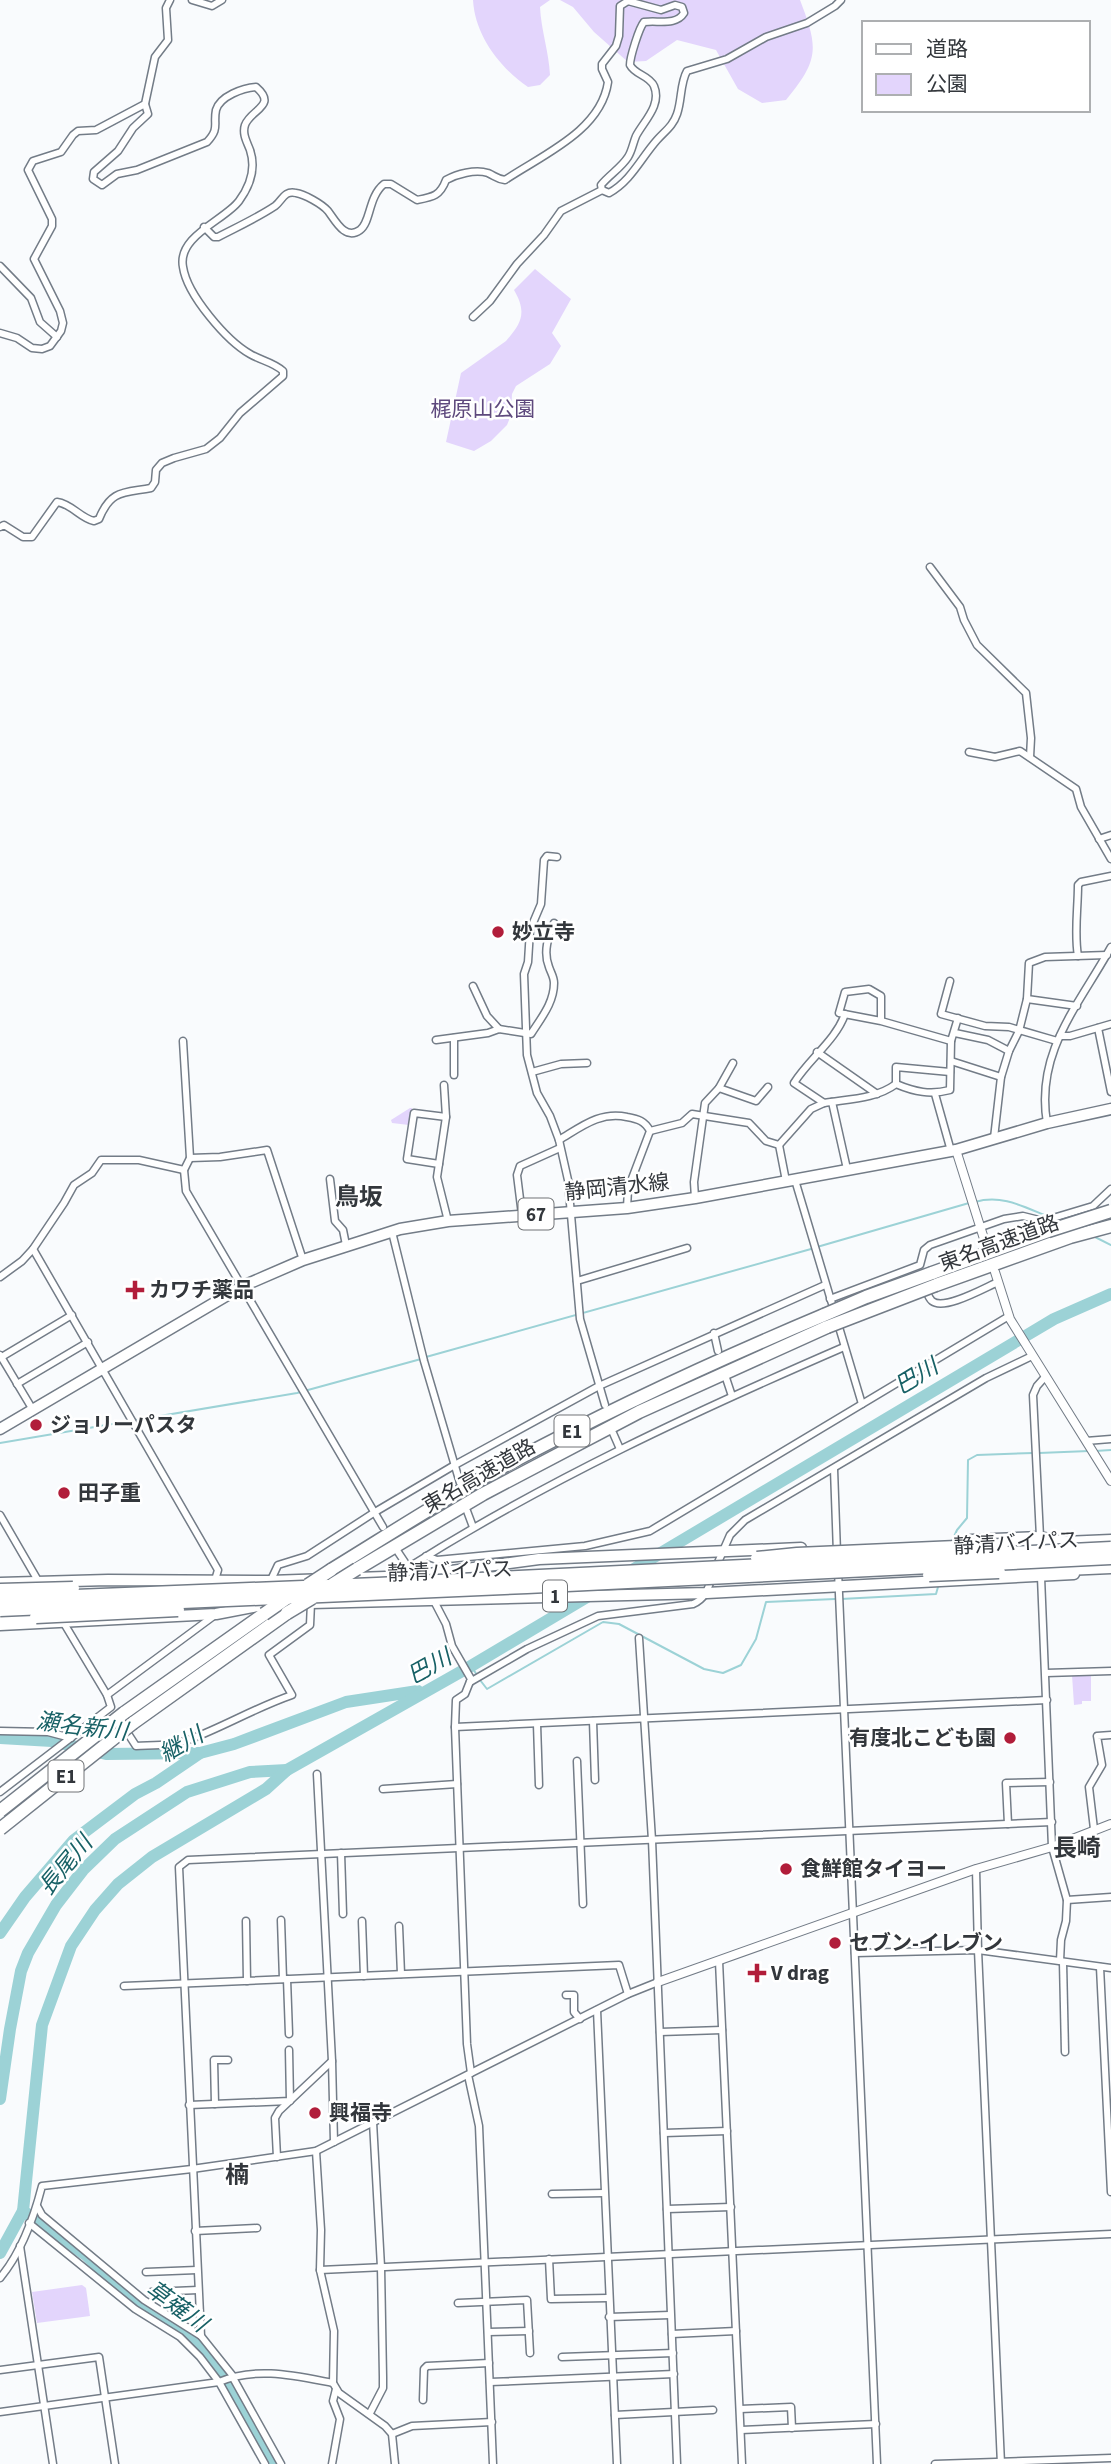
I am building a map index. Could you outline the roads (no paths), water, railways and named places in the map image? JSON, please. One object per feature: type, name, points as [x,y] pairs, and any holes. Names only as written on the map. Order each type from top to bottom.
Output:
[{"type":"highway","name":"東名高速道路","points":[[934,1279],[1046,1226],[1111,1211]]},
{"type":"highway","name":"東名高速道路","points":[[0,1811],[124,1713],[264,1609],[542,1446],[728,1355],[934,1279],[1111,1226]]},
{"type":"highway","name":"東名高速道路","points":[[0,1829],[133,1723],[287,1613],[357,1569],[484,1494],[627,1418],[825,1321]]},
{"type":"highway","points":[[677,1574],[797,1554],[1065,1542]]},
{"type":"highway","name":"静清バイパス","points":[[0,1609],[319,1595],[1111,1548]]},
{"type":"highway","name":"静清バイパス","points":[[677,1574],[1111,1558]]},
{"type":"highway","points":[[677,1574],[738,1582],[1111,1568]]},
{"type":"highway","points":[[0,1590],[205,1584],[319,1595]]},
{"type":"highway","name":"静清バイパス","points":[[0,1599],[319,1595]]},
{"type":"highway","name":"1","points":[[0,1618],[224,1607],[319,1595]]},
{"type":"main road","name":"静岡清水線","points":[[0,1429],[243,1286],[303,1259],[346,1245],[448,1220],[627,1208],[695,1198],[954,1150],[1047,1123],[1111,1109]]},
{"type":"main road","points":[[0,1583],[270,1581],[597,1556],[1040,1537],[1065,1542],[1111,1540]]},
{"type":"main road","name":"1","points":[[0,1625],[216,1614],[264,1609],[319,1595],[432,1598],[707,1593],[1041,1577],[1111,1568]]},
{"type":"street","points":[[0,527],[5,524],[23,537],[33,537],[57,502],[87,520],[99,519],[102,510],[113,497],[130,489],[151,488],[155,482],[156,470],[162,463],[206,449],[220,438],[261,393],[281,380],[283,371],[275,364],[247,353],[222,334],[186,280],[182,264],[184,254],[204,227],[230,212],[252,176],[252,158],[244,130],[246,121],[262,107],[265,100],[263,93],[256,88],[249,88],[219,103],[216,111],[217,127],[206,142],[137,170],[117,174],[107,184],[102,185],[93,179],[94,172],[118,151],[133,128],[148,114],[145,104],[155,57],[168,40],[166,8],[170,0]]},
{"type":"street","points":[[192,0],[212,6],[222,0]]},
{"type":"street","points":[[601,190],[609,193],[617,188],[641,164],[658,138],[672,124],[687,71],[727,59],[766,37],[807,23],[841,0]]},
{"type":"street","points":[[204,227],[214,237],[218,237],[278,205],[284,195],[290,192],[298,193],[327,209],[335,223],[345,232],[354,233],[366,223],[370,204],[377,189],[384,184],[391,184],[417,200],[435,197],[442,192],[446,180],[453,176],[471,172],[487,173],[505,180],[575,134],[601,104],[608,82],[602,64],[616,46],[620,6],[628,1],[661,10],[675,5],[681,7],[684,13],[681,18],[673,22],[644,22],[639,29],[630,65],[649,79],[654,85],[656,95],[654,106],[642,124],[627,159],[604,181],[601,190],[561,211],[491,300],[473,317]]},
{"type":"street","points":[[0,333],[17,338],[32,348],[42,349],[50,346],[64,323],[34,259],[52,226],[52,219],[28,170],[33,160],[61,152],[78,131],[96,130],[145,104]]},
{"type":"street","points":[[0,266],[31,298],[40,322],[57,337]]},
{"type":"street","points":[[930,567],[960,607],[977,645],[1026,693],[1031,738],[1030,757]]},
{"type":"street","points":[[970,752],[995,757],[1020,751],[1076,789],[1081,807],[1111,859]]},
{"type":"street","points":[[1098,839],[1111,835]]},
{"type":"street","points":[[557,858],[547,856],[544,860],[541,904],[530,930],[528,962],[524,974],[526,1034],[537,1093],[550,1116],[568,1180],[580,1319],[605,1405]]},
{"type":"street","points":[[1078,957],[1075,935],[1078,885],[1081,882],[1111,876]]},
{"type":"street","points":[[436,1040],[499,1029],[531,1034],[551,1003],[554,981],[546,951],[554,923]]},
{"type":"street","points":[[1047,1123],[1044,1095],[1046,1073],[1059,1038],[1111,947]]},
{"type":"street","points":[[994,1138],[1001,1077],[1019,1031],[1027,999],[1030,963],[1045,957],[1107,955]]},
{"type":"street","points":[[950,981],[941,1014],[985,1026],[1009,1027],[1059,1038],[1111,1024]]},
{"type":"street","points":[[473,986],[487,1016],[499,1029]]},
{"type":"street","points":[[881,1021],[881,996],[869,989],[845,992],[839,1013],[881,1021],[951,1041]]},
{"type":"street","points":[[1027,999],[1077,1006]]},
{"type":"street","points":[[845,1014],[840,1027],[794,1083],[828,1102],[846,1170]]},
{"type":"street","points":[[895,1084],[914,1092],[935,1094],[950,1090],[951,1041],[958,1018]]},
{"type":"street","points":[[1098,1028],[1111,1092]]},
{"type":"street","points":[[955,1033],[988,1040],[1009,1051]]},
{"type":"street","points":[[454,1038],[454,1075]]},
{"type":"street","points":[[183,1041],[190,1158],[184,1170],[186,1191],[383,1527]]},
{"type":"street","points":[[817,1052],[877,1094]]},
{"type":"street","points":[[951,1061],[1001,1077]]},
{"type":"street","points":[[532,1072],[561,1064],[587,1063]]},
{"type":"street","points":[[695,1198],[694,1182],[705,1103],[719,1088],[733,1063]]},
{"type":"street","points":[[779,1145],[811,1109],[828,1102],[887,1091],[895,1084],[896,1067],[950,1072]]},
{"type":"street","points":[[444,1085],[446,1117],[438,1177],[448,1220]]},
{"type":"street","points":[[719,1088],[756,1101],[768,1087]]},
{"type":"street","points":[[935,1094],[985,1242]]},
{"type":"street","points":[[439,1164],[407,1159],[414,1113],[446,1117]]},
{"type":"street","points":[[650,1131],[682,1123],[692,1114],[704,1115],[749,1123],[766,1141],[779,1145]]},
{"type":"street","points":[[522,1215],[517,1175],[520,1166],[602,1115],[638,1119],[650,1131]]},
{"type":"street","points":[[627,1208],[628,1189],[650,1131]]},
{"type":"street","points":[[779,1145],[862,1404]]},
{"type":"street","points":[[190,1158],[220,1157],[267,1150],[303,1259]]},
{"type":"street","points":[[0,1277],[33,1249],[74,1185],[92,1173],[101,1160],[139,1160],[184,1170]]},
{"type":"street","points":[[330,1179],[335,1221],[343,1230],[346,1245]]},
{"type":"street","points":[[998,1282],[950,1303],[941,1305],[933,1302],[928,1295],[920,1265],[924,1250],[930,1245],[1016,1217],[1046,1226],[1063,1215],[1093,1206],[1111,1189]]},
{"type":"street","points":[[1101,1200],[1111,1217]]},
{"type":"street","points":[[392,1232],[424,1361],[460,1483]]},
{"type":"street","points":[[577,1281],[688,1248]]},
{"type":"street","points":[[33,1249],[218,1570],[215,1580]]},
{"type":"street","points":[[830,1299],[920,1265]]},
{"type":"street","points":[[995,1272],[1010,1317],[1031,1355],[1111,1481]]},
{"type":"street","points":[[264,1609],[270,1581],[278,1565],[307,1556],[453,1466],[599,1386],[825,1285]]},
{"type":"street","points":[[33,1410],[0,1357],[72,1315]]},
{"type":"street","points":[[426,1556],[437,1560],[585,1546],[650,1531],[1010,1317]]},
{"type":"street","points":[[714,1333],[718,1351]]},
{"type":"street","points":[[17,1384],[88,1342]]},
{"type":"street","points":[[412,1571],[426,1556],[472,1527],[620,1449],[844,1347]]},
{"type":"street","points":[[493,2464],[479,2126],[469,2074],[467,2044],[456,1700],[465,1694],[471,1681],[527,1649],[589,1619],[700,1601],[707,1593],[718,1551],[745,1520],[986,1378],[1031,1355]]},
{"type":"street","points":[[1040,1537],[1034,1395],[1037,1386],[1045,1377]]},
{"type":"street","points":[[726,1378],[732,1396]]},
{"type":"street","points":[[613,1433],[620,1449]]},
{"type":"street","points":[[1086,1441],[1111,1439]]},
{"type":"street","points":[[834,1469],[877,2464]]},
{"type":"street","points":[[467,1511],[472,1527]]},
{"type":"street","points":[[0,1516],[136,1746],[189,1740],[260,1706],[292,1695],[269,1655],[310,1625],[319,1595]]},
{"type":"street","points":[[398,1552],[432,1598],[446,1624],[453,1648],[471,1681]]},
{"type":"street","points":[[1041,1577],[1052,1847],[1067,1900],[1066,1921],[1061,1940],[1065,2052]]},
{"type":"street","points":[[107,1695],[216,1614]]},
{"type":"street","points":[[639,1638],[652,1840],[677,2464]]},
{"type":"street","points":[[1046,1673],[1111,1671]]},
{"type":"street","points":[[455,1727],[1047,1700]]},
{"type":"street","points":[[0,1792],[111,1707]]},
{"type":"street","points":[[593,1721],[595,1780]]},
{"type":"street","points":[[537,1724],[539,1785]]},
{"type":"street","points":[[0,1731],[48,1732],[71,1738]]},
{"type":"street","points":[[1094,1829],[1089,1787],[1102,1765],[1097,1736],[1111,1735]]},
{"type":"street","points":[[577,1760],[583,1903]]},
{"type":"street","points":[[317,1774],[334,2142]]},
{"type":"street","points":[[1008,1824],[1006,1783],[1051,1782]]},
{"type":"street","points":[[383,1789],[457,1784]]},
{"type":"street","points":[[201,2336],[179,1867],[188,1860],[1052,1822]]},
{"type":"street","points":[[0,2278],[20,2246],[37,2206],[41,2186],[316,2151],[628,1994],[976,1869],[1052,1847],[1111,1824]]},
{"type":"street","points":[[341,1853],[343,1914]]},
{"type":"street","points":[[976,1869],[1000,2463]]},
{"type":"street","points":[[1067,1900],[1111,1897]]},
{"type":"street","points":[[281,1920],[289,2034]]},
{"type":"street","points":[[246,1921],[247,1981]]},
{"type":"street","points":[[362,1921],[364,1976]]},
{"type":"street","points":[[399,1926],[401,1974]]},
{"type":"street","points":[[855,1953],[978,1950],[1111,1968]]},
{"type":"street","points":[[719,1961],[742,2464]]},
{"type":"street","points":[[124,1986],[619,1965],[628,1994]]},
{"type":"street","points":[[1100,1967],[1107,2028],[1111,2192]]},
{"type":"street","points":[[566,1995],[574,1994],[574,2012],[580,2019]]},
{"type":"street","points":[[597,2010],[617,2464]]},
{"type":"street","points":[[660,2032],[722,2030]]},
{"type":"street","points":[[289,2050],[290,2101]]},
{"type":"street","points":[[215,2104],[214,2060],[228,2060]]},
{"type":"street","points":[[277,2157],[275,2118],[332,2061]]},
{"type":"street","points":[[189,2105],[290,2101]]},
{"type":"street","points":[[370,2413],[383,2388],[381,2267],[373,2122]]},
{"type":"street","points":[[664,2133],[727,2132]]},
{"type":"street","points":[[316,2151],[321,2230],[320,2270],[334,2332],[333,2401],[340,2419],[332,2464]]},
{"type":"street","points":[[552,2194],[604,2193]]},
{"type":"street","points":[[37,2206],[42,2215],[144,2300],[201,2336],[233,2376],[281,2464]]},
{"type":"street","points":[[667,2209],[731,2207]]},
{"type":"street","points":[[29,2223],[135,2309],[180,2337],[219,2382],[265,2464]]},
{"type":"street","points":[[195,2231],[257,2228]]},
{"type":"street","points":[[320,2270],[1111,2234]]},
{"type":"street","points":[[20,2246],[52,2464]]},
{"type":"street","points":[[549,2259],[551,2299],[608,2298]]},
{"type":"street","points":[[146,2272],[197,2270]]},
{"type":"street","points":[[150,2292],[198,2290]]},
{"type":"street","points":[[458,2303],[527,2300],[530,2353]]},
{"type":"street","points":[[609,2317],[670,2315]]},
{"type":"street","points":[[488,2332],[528,2331]]},
{"type":"street","points":[[672,2334],[736,2331]]},
{"type":"street","points":[[562,2357],[673,2353]]},
{"type":"street","points":[[0,2370],[99,2357],[116,2464]]},
{"type":"street","points":[[424,2400],[424,2369],[427,2366],[489,2363]]},
{"type":"street","points":[[0,2412],[219,2382],[233,2376],[276,2373],[335,2386],[392,2434],[396,2464]]},
{"type":"street","points":[[490,2382],[674,2374]]},
{"type":"street","points":[[740,2409],[791,2407],[792,2428]]},
{"type":"street","points":[[615,2415],[713,2410]]},
{"type":"street","points":[[392,2434],[412,2426],[492,2423]]},
{"type":"street","points":[[741,2431],[876,2424]]},
{"type":"street","points":[[935,2464],[1111,2458]]},
{"type":"waterway","points":[[975,1202],[1004,1201],[1049,1217]]},
{"type":"waterway","points":[[817,1247],[969,1203]]},
{"type":"waterway","points":[[1093,1236],[1111,1245]]},
{"type":"waterway","points":[[426,1357],[811,1249]]},
{"type":"waterway","name":"継川","points":[[0,2253],[23,2211],[42,2025],[71,1946],[95,1910],[118,1884],[152,1857],[266,1789],[287,1770],[471,1666],[1054,1319],[1111,1294]]},
{"type":"waterway","points":[[136,1420],[297,1393],[421,1359]]},
{"type":"waterway","points":[[0,1443],[130,1421]]},
{"type":"waterway","points":[[1095,1451],[1111,1450]]},
{"type":"waterway","points":[[1039,1453],[1089,1451]]},
{"type":"waterway","points":[[952,1541],[967,1518],[968,1460],[977,1455],[1033,1453]]},
{"type":"waterway","points":[[841,1599],[936,1594],[938,1587]]},
{"type":"waterway","points":[[480,1680],[487,1689],[603,1622],[619,1624],[704,1669],[723,1673],[741,1665],[756,1639],[766,1602],[835,1599]]},
{"type":"waterway","points":[[471,1666],[477,1675]]},
{"type":"waterway","name":"継川","points":[[0,1933],[25,1897],[74,1840],[135,1794],[200,1753],[234,1744],[346,1702],[418,1691]]},
{"type":"waterway","name":"瀬名新川","points":[[0,1738],[52,1741],[106,1754],[200,1753]]},
{"type":"waterway","name":"長尾川","points":[[0,2099],[21,1971],[28,1953],[56,1905],[83,1870],[115,1839],[187,1792],[250,1772],[287,1770]]},
{"type":"waterway","name":"草薙川","points":[[23,2211],[86,2255],[136,2304],[195,2341],[220,2372],[273,2464]]},
{"type":"waterway","points":[[1025,2241],[1062,2239]]},
{"type":"place","name":"妙立寺","points":[[498,932]]},
{"type":"place","name":"カワチ薬品","points":[[135,1290]]},
{"type":"place","name":"ジョリーパスタ","points":[[36,1425]]},
{"type":"place","name":"田子重","points":[[64,1493]]},
{"type":"place","name":"有度北こども園","points":[[1010,1738]]},
{"type":"place","name":"食鮮館タイヨー","points":[[786,1869]]},
{"type":"place","name":"セブン-イレブン","points":[[835,1943]]},
{"type":"place","name":"V drag","points":[[757,1973]]},
{"type":"place","name":"興福寺","points":[[315,2113]]},
{"type":"district","name":"鳥坂","points":[[359,1197]]},
{"type":"district","name":"長崎","points":[[1077,1848]]},
{"type":"district","name":"楠","points":[[237,2175]]},
{"type":"park label","name":"梶原山公園","points":[[483,409]]},
{"type":"water label","name":"巴川","points":[[916,1376]]},
{"type":"water label","name":"巴川","points":[[429,1666]]}]
